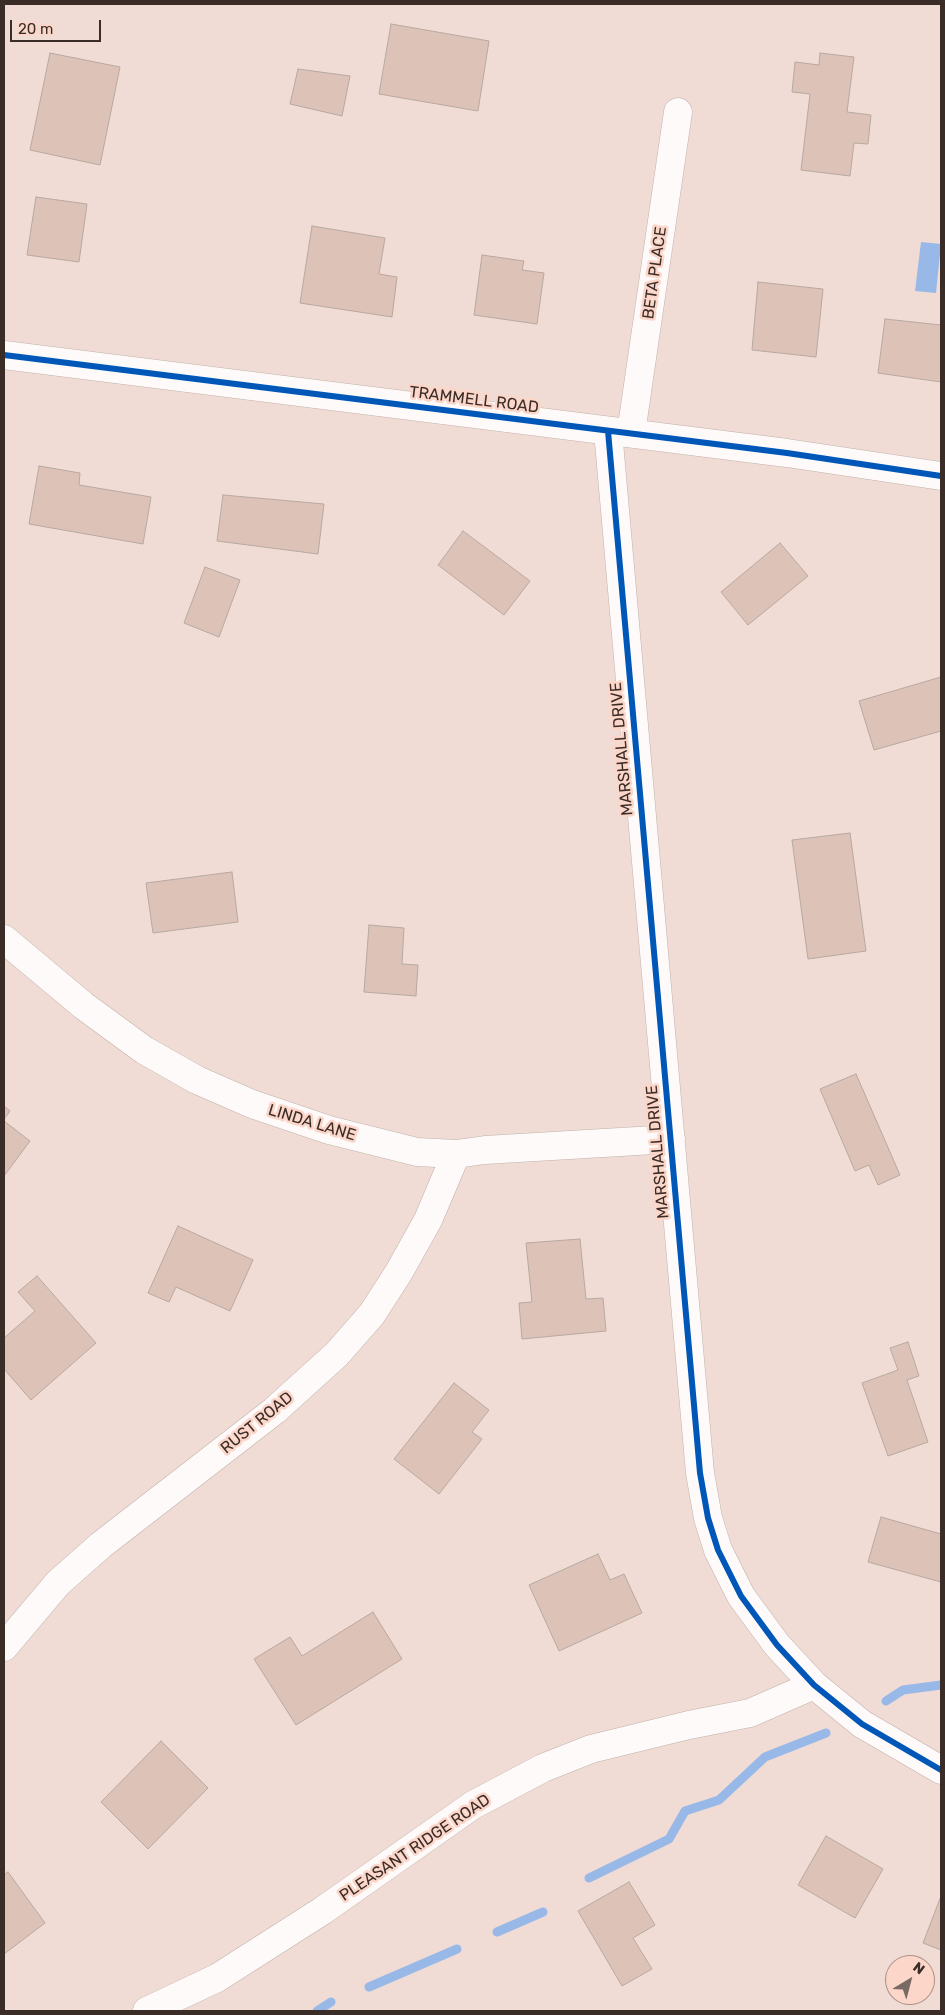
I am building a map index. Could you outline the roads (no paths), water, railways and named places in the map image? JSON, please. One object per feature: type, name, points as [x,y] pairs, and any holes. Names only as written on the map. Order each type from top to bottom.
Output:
[{"type":"street","name":"BETA PLACE","points":[[619,432],[678,112]]},
{"type":"street","name":"TRAMMELL ROAD","points":[[4,355],[787,453],[941,476]]},
{"type":"street","name":"MARSHALL DRIVE","points":[[619,432],[671,1139],[700,1473],[708,1518],[718,1550],[741,1596],[777,1645],[814,1685],[862,1724],[941,1770]]},
{"type":"street","name":"LINDA LANE","points":[[4,939],[84,1006],[144,1050],[197,1080],[252,1104],[329,1130],[417,1152],[456,1154],[485,1150],[671,1139]]},
{"type":"street","name":"RUST ROAD","points":[[4,1647],[58,1583],[101,1545],[274,1411],[337,1354],[372,1314],[399,1272],[428,1220],[456,1154]]},
{"type":"street","name":"PLEASANT RIDGE ROAD","points":[[147,2011],[217,1978],[322,1911],[473,1806],[543,1768],[591,1749],[689,1725],[750,1713],[814,1685]]},
{"type":"water","points":[[921,242],[941,244],[936,293],[915,291]]},
{"type":"waterway","points":[[886,1701],[903,1690],[941,1685]]},
{"type":"waterway","points":[[589,1878],[669,1839],[685,1811],[719,1800],[765,1757],[826,1733]]},
{"type":"waterway","points":[[497,1932],[543,1912]]},
{"type":"waterway","points":[[369,1987],[457,1949]]},
{"type":"waterway","points":[[317,2011],[331,2002]]}]
